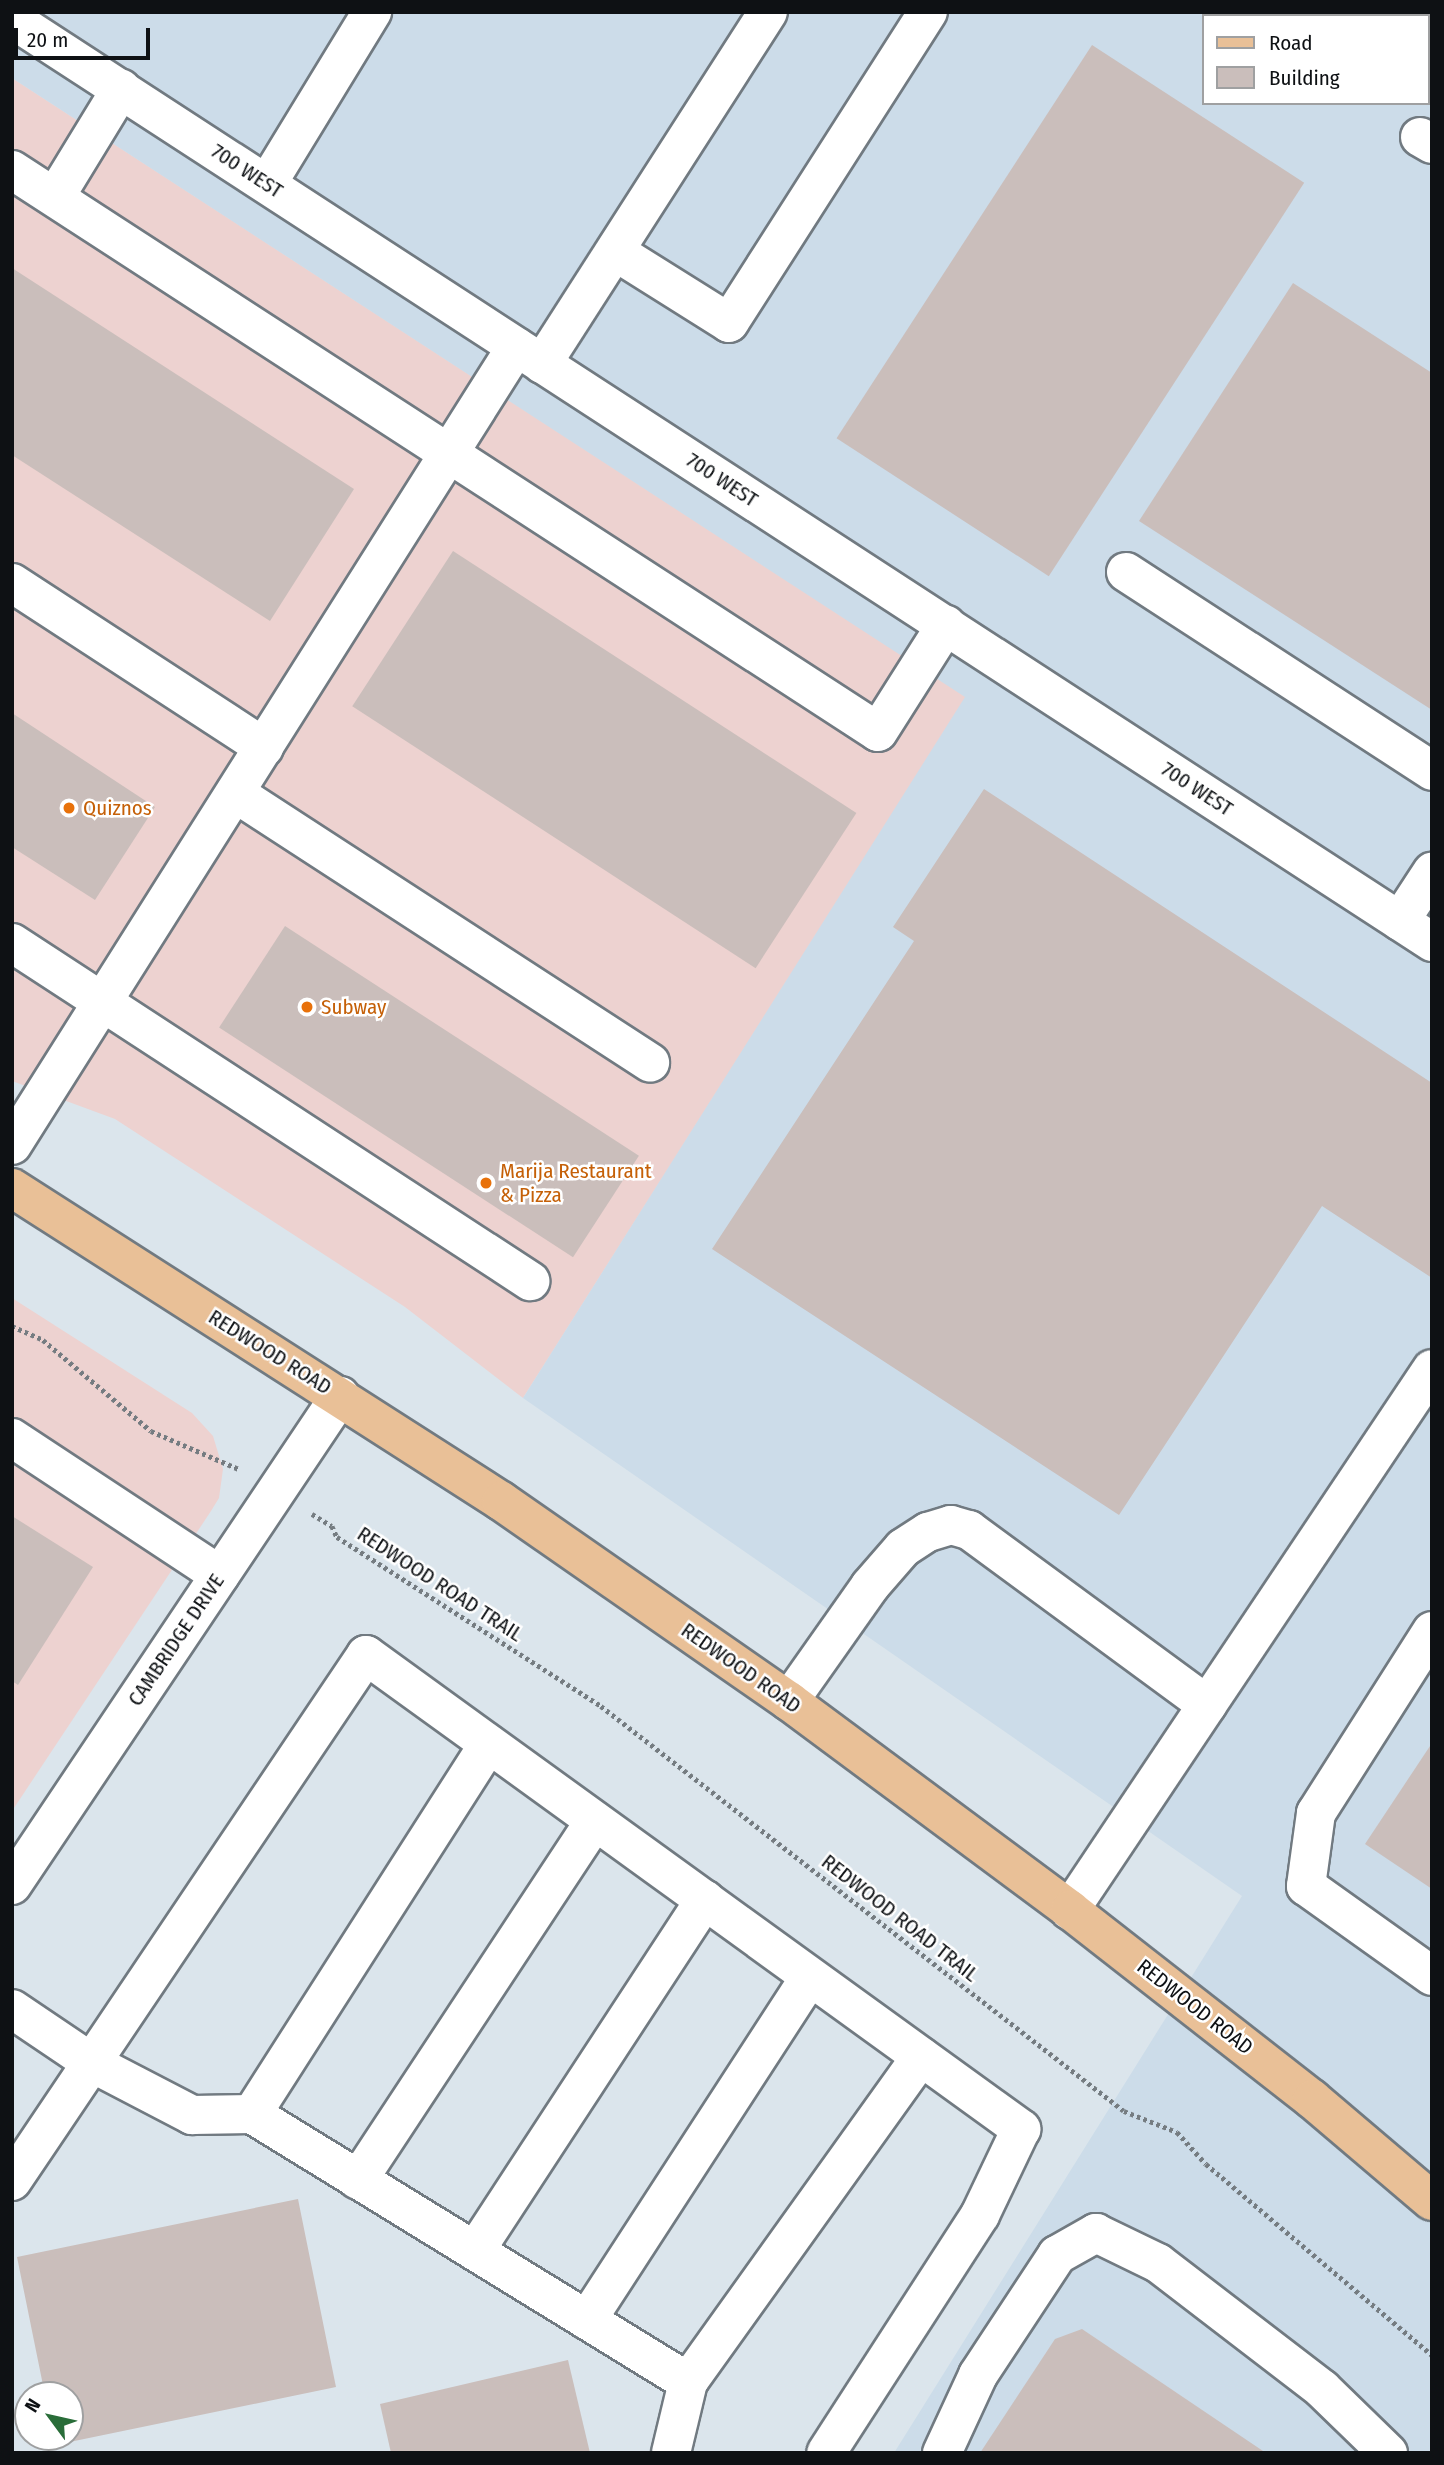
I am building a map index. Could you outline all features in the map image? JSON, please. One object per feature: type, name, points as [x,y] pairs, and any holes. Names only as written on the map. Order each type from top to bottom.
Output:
[{"type":"main road","name":"REDWOOD ROAD","points":[[12,1188],[340,1396],[789,1701],[1070,1910],[1312,2099],[1432,2201]]},
{"type":"street","points":[[267,184],[372,12]]},
{"type":"street","points":[[12,1144],[450,452],[616,252],[768,12]]},
{"type":"street","points":[[616,252],[729,323],[928,12]]},
{"type":"street","name":"700 WEST","points":[[12,19],[1432,942]]},
{"type":"street","points":[[55,197],[121,89]]},
{"type":"street","points":[[12,170],[878,732],[946,625]]},
{"type":"street","points":[[1126,572],[1432,771]]},
{"type":"street","points":[[12,583],[264,747]]},
{"type":"street","points":[[235,793],[650,1063]]},
{"type":"street","points":[[1400,921],[1432,872]]},
{"type":"street","points":[[12,943],[530,1281]]},
{"type":"street","points":[[1070,1910],[1432,1369]]},
{"type":"street","name":"CAMBRIDGE DRIVE","points":[[19,1860],[220,1575],[340,1396]]},
{"type":"street","points":[[12,1438],[220,1575]]},
{"type":"street","points":[[789,1701],[870,1586],[904,1548],[928,1532],[951,1525],[969,1530],[1207,1705]]},
{"type":"street","points":[[1432,1631],[1317,1813],[1306,1886],[1432,1976]]},
{"type":"street","points":[[12,2181],[366,1655],[1021,2129],[980,2215],[826,2453]]},
{"type":"street","points":[[252,2114],[489,1744]]},
{"type":"street","points":[[358,2180],[595,1821]]},
{"type":"street","points":[[475,2251],[705,1900]]},
{"type":"street","points":[[587,2320],[810,1977]]},
{"type":"street","points":[[12,2009],[92,2063],[192,2115],[252,2114],[688,2382]]},
{"type":"street","points":[[671,2453],[688,2382],[921,2057]]},
{"type":"street","points":[[942,2453],[978,2375],[1057,2255],[1096,2233],[1158,2263],[1322,2389],[1380,2450]]},
{"type":"path","points":[[12,1326],[43,1340],[151,1431],[194,1453],[218,1457]]},
{"type":"path","name":"REDWOOD ROAD TRAIL","points":[[332,1526],[337,1537],[601,1706],[1124,2111],[1177,2132],[1225,2180],[1432,2354]]},
{"type":"shaded area","points":[[12,12],[1432,12],[1432,2453],[894,2453],[1242,1896],[523,1398],[965,697],[12,78]]},
{"type":"shaded area","points":[[12,78],[966,697],[523,1398],[405,1307],[115,1119],[12,1081]]},
{"type":"shaded area","points":[[12,1298],[192,1413],[213,1436],[223,1469],[219,1498],[211,1511],[12,1811]]},
{"type":"building","points":[[1092,45],[1304,183],[1049,576],[837,438]]},
{"type":"building","points":[[12,268],[354,489],[270,621],[12,455]]},
{"type":"building","points":[[1293,283],[1432,373],[1432,710],[1139,521]]},
{"type":"building","points":[[453,551],[856,813],[756,968],[352,706]]},
{"type":"building","points":[[12,713],[155,807],[95,900],[12,847]]},
{"type":"building","points":[[984,789],[1432,1083],[1432,1278],[1322,1206],[1119,1515],[712,1249],[914,941],[893,927]]},
{"type":"building","points":[[285,926],[639,1156],[573,1257],[219,1027]]},
{"type":"building","points":[[12,1516],[93,1567],[18,1685],[12,1681]]},
{"type":"building","points":[[1432,1743],[1432,1889],[1365,1844]]},
{"type":"building","points":[[298,2199],[336,2387],[84,2439],[84,2381],[42,2381],[17,2257]]},
{"type":"building","points":[[1082,2329],[1266,2453],[980,2453],[1055,2339]]},
{"type":"building","points":[[568,2360],[590,2453],[391,2453],[380,2404]]},
{"type":"place","name":"Quiznos","points":[[69,808]]},
{"type":"place","name":"Subway","points":[[307,1007]]},
{"type":"place","name":"Marija Restaurant & Pizza","points":[[486,1183]]}]
